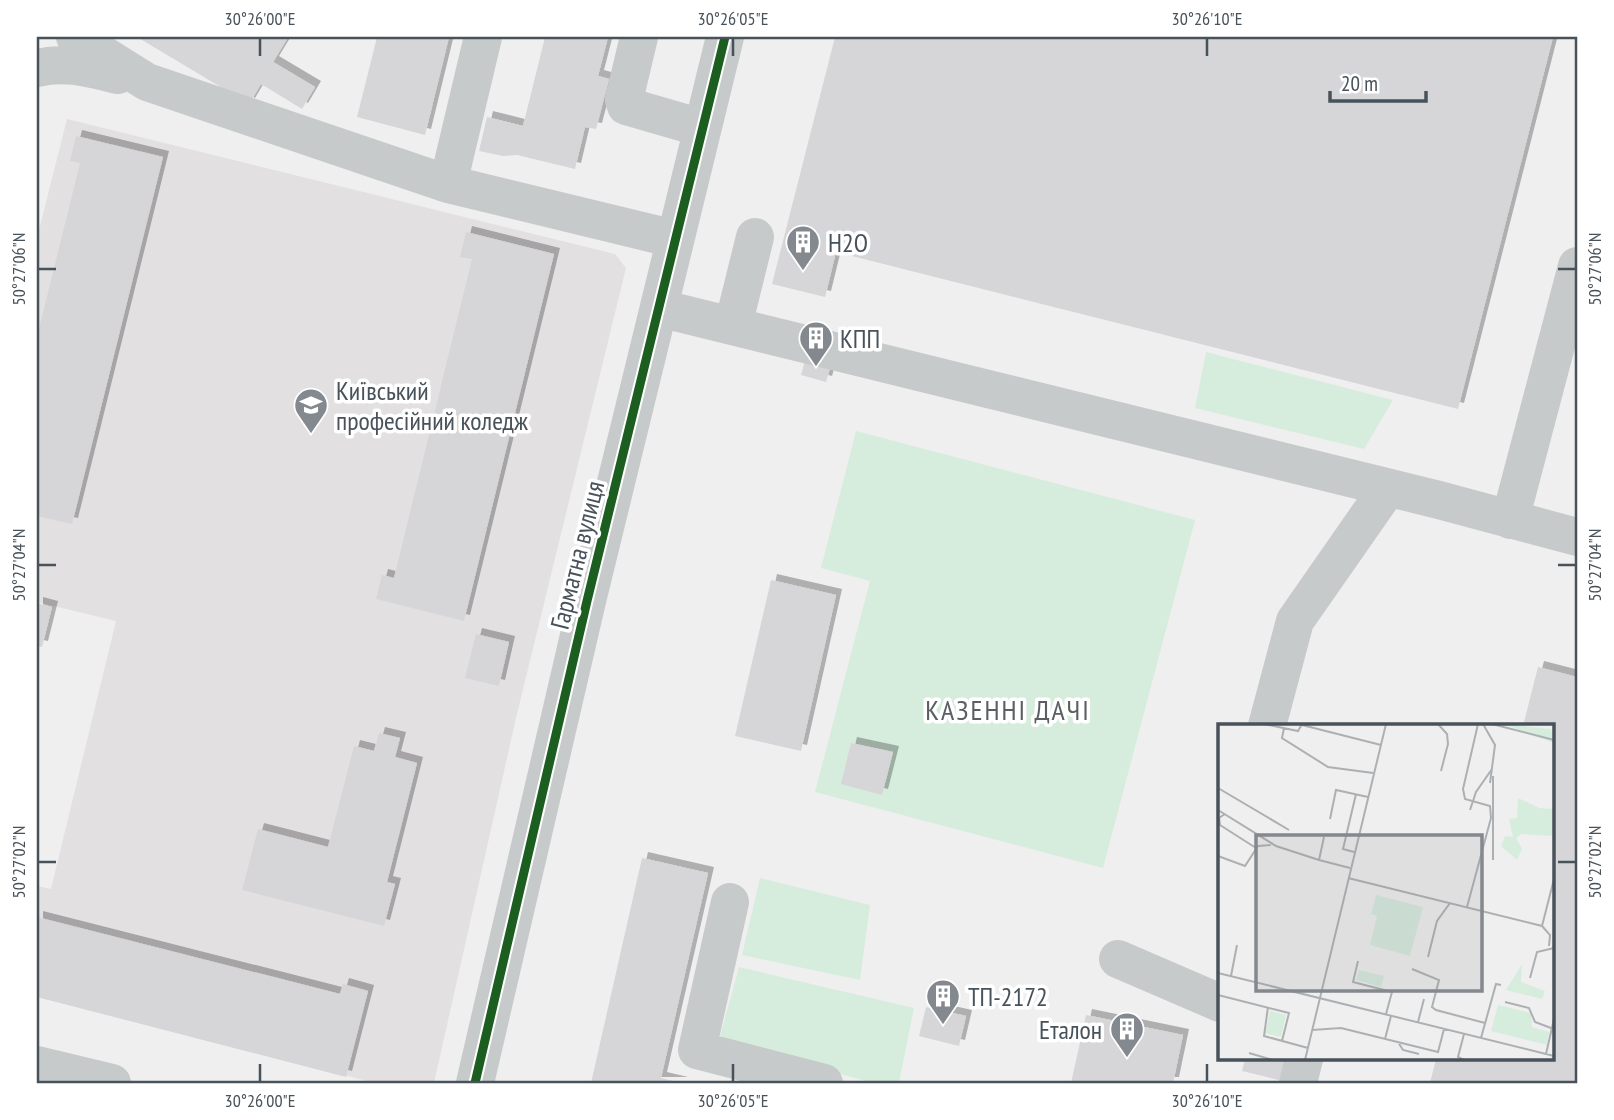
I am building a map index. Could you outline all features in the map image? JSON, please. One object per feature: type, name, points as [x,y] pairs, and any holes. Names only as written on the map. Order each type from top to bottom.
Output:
[{"type":"street","points":[[75,37],[147,82]]},
{"type":"street","points":[[448,184],[483,37]]},
{"type":"street","points":[[639,37],[624,100],[626,106],[702,128]]},
{"type":"street","name":"Гарматна вулиця","points":[[475,1083],[587,601],[725,37]]},
{"type":"street","points":[[37,68],[54,64],[74,65],[147,82],[448,184],[676,239]]},
{"type":"street","points":[[733,326],[755,237]]},
{"type":"street","points":[[1510,520],[1577,266]]},
{"type":"street","points":[[659,307],[1577,537]]},
{"type":"street","points":[[1268,724],[1295,621],[1387,489]]},
{"type":"street","points":[[730,902],[697,1050],[824,1083]]},
{"type":"street","points":[[1118,959],[1218,1002]]},
{"type":"street","points":[[1298,1083],[1304,1060]]},
{"type":"street","points":[[37,1065],[112,1083]]},
{"type":"shaded area","name":"Київський професійний коледж","points":[[67,119],[615,254],[626,268],[516,718],[434,1083],[375,1083],[37,997],[37,886],[51,889],[116,621],[37,602],[37,238]]},
{"type":"green space","points":[[1206,352],[1393,400],[1364,449],[1195,408]]},
{"type":"green space","points":[[856,431],[1195,520],[1103,868],[815,792],[870,581],[821,568]]},
{"type":"green space","points":[[760,878],[870,905],[860,980],[742,955]]},
{"type":"green space","points":[[739,967],[914,1008],[899,1083],[873,1083],[719,1040]]},
{"type":"building","points":[[137,37],[283,37],[287,39],[273,62],[315,87],[302,109],[261,84],[249,104]]},
{"type":"building","points":[[377,37],[449,37],[425,135],[357,117]]},
{"type":"building","points":[[545,37],[608,37],[598,76],[609,79],[596,129],[585,127],[575,169],[517,155],[503,156],[479,151],[487,117],[523,126]]},
{"type":"building","points":[[835,37],[1553,37],[1458,409],[836,252],[825,297],[772,284]]},
{"type":"building","points":[[76,136],[163,157],[72,524],[37,516],[37,337],[80,163],[70,161]]},
{"type":"building","points":[[466,232],[554,254],[464,621],[376,599],[382,575],[394,578],[472,259],[460,257]]},
{"type":"building","name":"КПП","points":[[807,354],[832,361],[826,382],[801,375]]},
{"type":"building","points":[[771,580],[836,595],[801,751],[735,736]]},
{"type":"building","points":[[37,603],[52,607],[42,647],[37,646]]},
{"type":"building","points":[[476,634],[509,642],[499,686],[465,678]]},
{"type":"building","points":[[1538,667],[1577,677],[1577,1083],[1430,1083],[1436,1060],[1554,1060],[1554,724],[1524,724]]},
{"type":"building","points":[[379,733],[400,738],[395,757],[417,763],[387,882],[395,884],[384,926],[242,890],[258,829],[328,847],[354,746],[374,751]]},
{"type":"building","points":[[851,743],[893,752],[882,795],[841,784]]},
{"type":"building","points":[[642,858],[708,873],[661,1078],[682,1083],[591,1083]]},
{"type":"building","points":[[37,917],[340,994],[343,984],[368,991],[346,1077],[37,997]]},
{"type":"building","name":"ТП-2172","points":[[926,1007],[966,1016],[959,1046],[919,1036]]},
{"type":"building","name":"Еталон","points":[[1086,1015],[1183,1035],[1173,1083],[1071,1083]]},
{"type":"building","points":[[1245,1060],[1300,1060],[1291,1083],[1242,1071]]},
{"type":"cycle path","points":[[475,1083],[587,601],[725,37]]},
{"type":"place","name":"H2O","points":[[803,272]]},
{"type":"place","name":"КПП","points":[[816,368]]},
{"type":"place","name":"Київський професійний коледж","points":[[311,435]]},
{"type":"place","name":"ТП-2172","points":[[943,1026]]},
{"type":"place","name":"Еталон","points":[[1127,1059]]},
{"type":"district","name":"КАЗЕННІ ДАЧІ","points":[[1008,709]]}]
